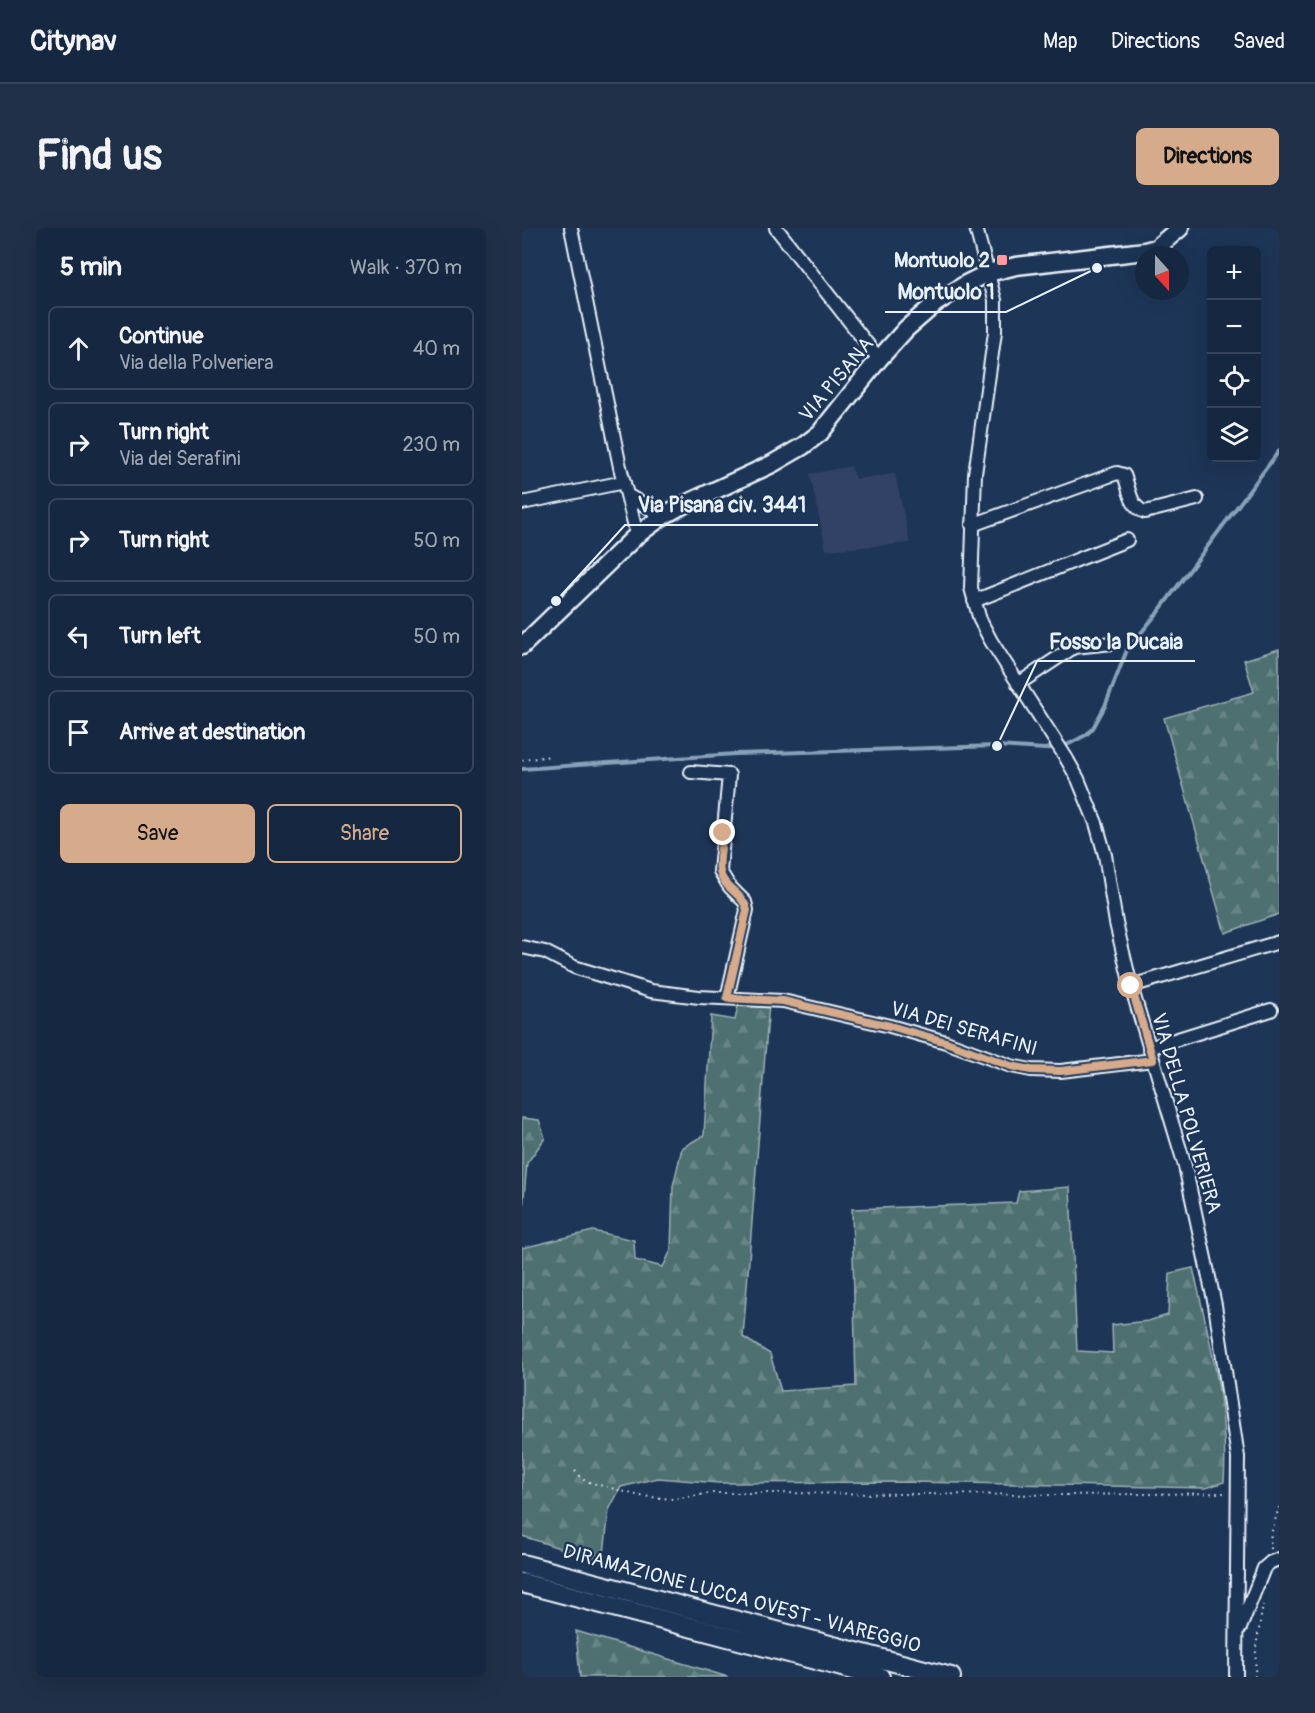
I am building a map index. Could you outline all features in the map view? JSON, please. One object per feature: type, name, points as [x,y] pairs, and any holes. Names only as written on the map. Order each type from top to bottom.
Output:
[{"type":"highway","name":"DIRAMAZIONE LUCCA OVEST - VIAREGGIO","points":[[522,1563],[951,1677]]},
{"type":"highway","name":"DIRAMAZIONE LUCCA OVEST - VIAREGGIO","points":[[522,1583],[880,1677]]},
{"type":"main road","name":"VIA PISANA","points":[[522,645],[637,535],[663,516],[772,464],[803,446],[828,425],[879,359],[906,329],[936,303],[988,273],[1017,266],[1145,251],[1156,248],[1180,228]]},
{"type":"street","points":[[571,228],[637,535]]},
{"type":"street","points":[[776,228],[879,359]]},
{"type":"street","name":"VIA DELLA POLVERIERA","points":[[976,228],[995,300],[996,332],[975,474],[971,569],[974,601],[980,620],[991,641],[1078,779],[1096,823],[1105,855],[1116,923],[1131,986],[1185,1166],[1215,1305],[1238,1457],[1236,1677]]},
{"type":"street","points":[[972,525],[1120,473],[1124,475],[1128,484],[1132,504],[1145,512],[1197,499]]},
{"type":"street","points":[[522,503],[624,482]]},
{"type":"street","points":[[627,495],[663,516]]},
{"type":"street","points":[[974,601],[1126,540]]},
{"type":"street","points":[[1018,684],[1074,647],[1113,643]]},
{"type":"street","points":[[691,772],[729,775],[720,871],[729,886],[745,902],[747,910],[727,998]]},
{"type":"street","points":[[1131,986],[1279,942]]},
{"type":"street","name":"VIA DEI SERAFINI","points":[[522,946],[545,952],[574,967],[651,991],[699,997],[783,1001],[946,1042],[1011,1066],[1031,1070],[1061,1071],[1151,1054],[1271,1010]]},
{"type":"street","points":[[1237,1636],[1264,1569],[1271,1562],[1279,1559]]},
{"type":"path","points":[[522,760],[551,756]]},
{"type":"path","points":[[575,1471],[585,1481],[639,1496],[673,1499],[713,1493],[762,1492],[1067,1495],[1238,1493]]},
{"type":"shaded area","points":[[851,466],[855,479],[895,474],[910,543],[826,550],[810,474]]},
{"type":"green space","points":[[1279,649],[1279,914],[1225,933],[1164,718],[1254,692],[1244,660]]},
{"type":"green space","points":[[739,1001],[769,1003],[743,1337],[770,1354],[781,1391],[856,1386],[852,1209],[1016,1203],[1019,1191],[1070,1187],[1077,1351],[1113,1353],[1112,1325],[1148,1321],[1168,1315],[1170,1273],[1193,1268],[1221,1401],[1225,1455],[1224,1482],[1206,1488],[910,1482],[719,1483],[658,1478],[621,1487],[609,1510],[603,1562],[522,1536],[522,1248],[593,1231],[634,1240],[635,1260],[663,1267],[671,1250],[673,1186],[682,1148],[704,1135],[711,1016],[735,1020]]},
{"type":"green space","points":[[522,1118],[539,1120],[545,1138],[527,1163],[522,1219]]},
{"type":"green space","points":[[576,1631],[728,1677],[580,1677]]},
{"type":"waterway","points":[[522,769],[735,754],[997,746],[1045,749],[1069,744],[1086,735],[1093,728],[1105,706],[1127,650],[1279,451]]},
{"type":"place","name":"Montuolo 2","points":[[1002,260]]},
{"type":"place","name":"Montuolo 1","points":[[1097,268]]},
{"type":"place","name":"Via Pisana civ. 3441","points":[[556,601]]},
{"type":"place","name":"Fosso la Ducaia","points":[[997,746]]},
{"type":"route","points":[[723,833],[720,871],[729,886],[745,902],[747,910],[727,998],[783,1001],[890,1026],[946,1042],[1011,1066],[1031,1070],[1061,1071],[1153,1060],[1131,986]]}]
